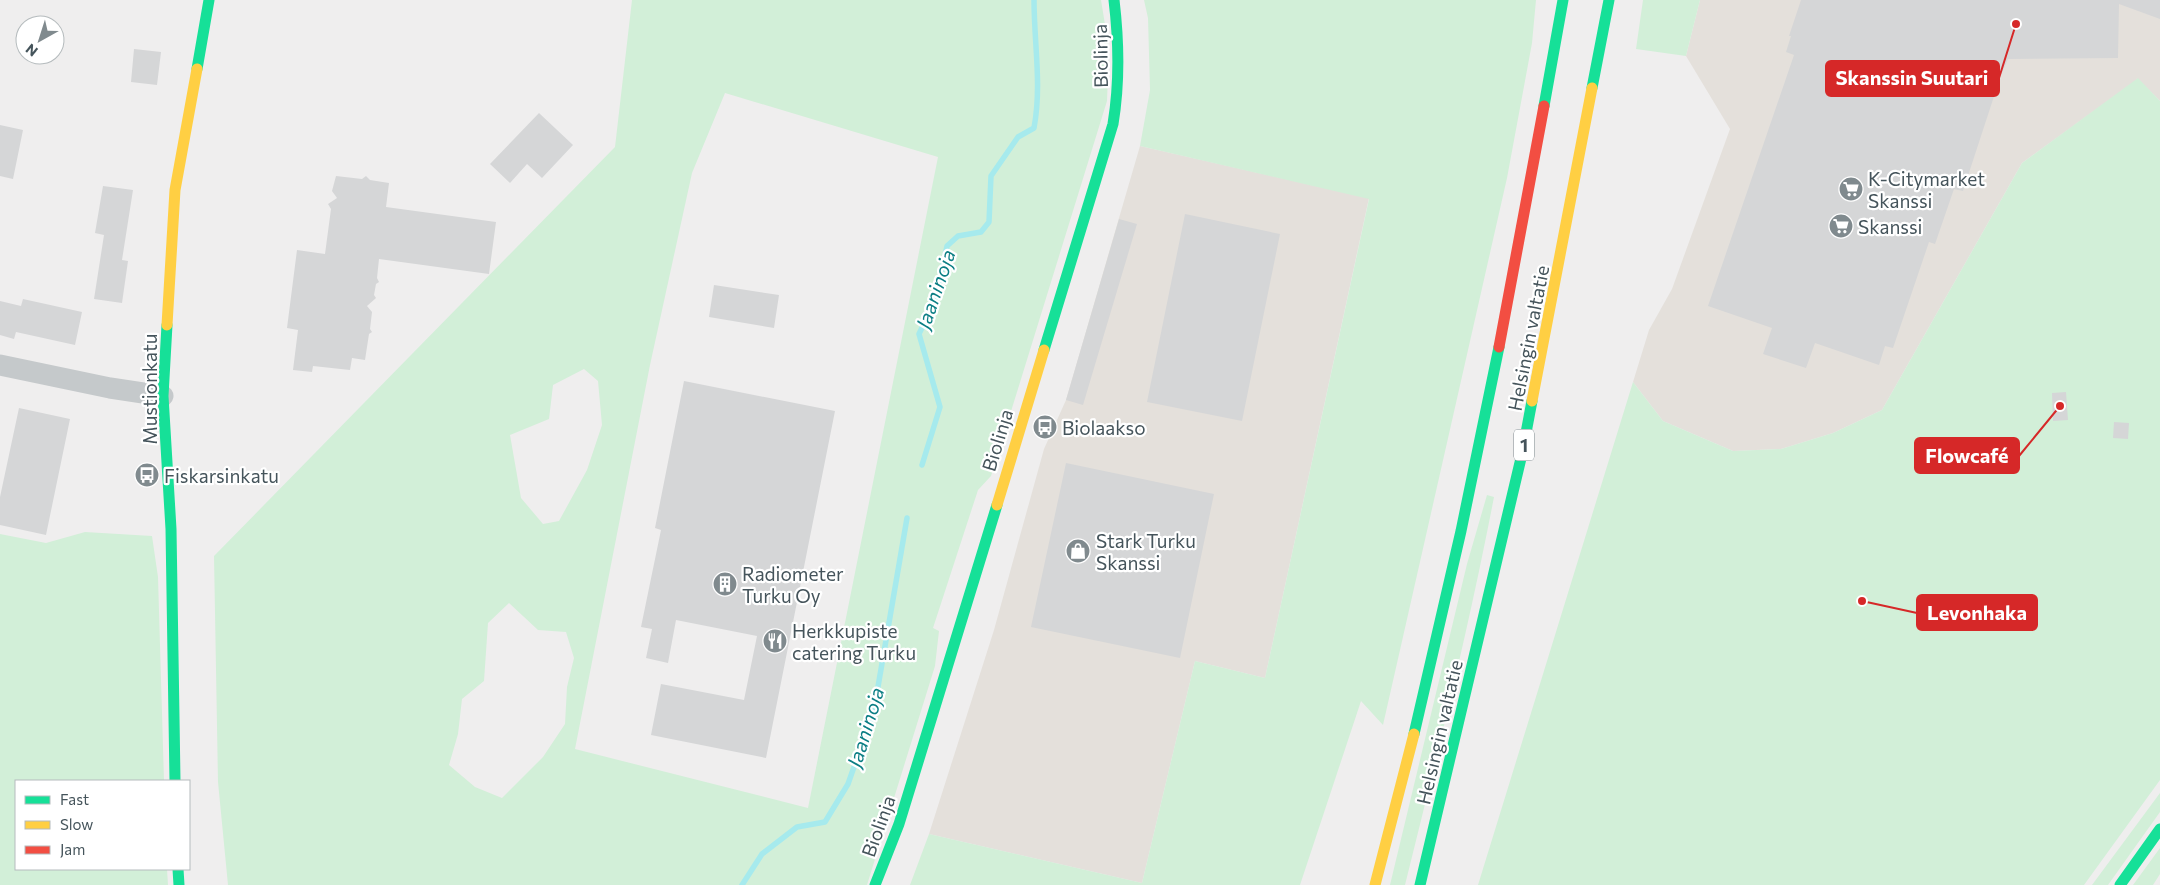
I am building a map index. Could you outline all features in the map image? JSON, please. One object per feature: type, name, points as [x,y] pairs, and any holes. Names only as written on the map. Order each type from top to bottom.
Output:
[{"type":"main road","name":"Mustionkatu","points":[[175,780],[171,530],[163,396],[175,190],[209,0]]},
{"type":"main road","name":"Biolinja","points":[[875,885],[899,824],[1113,124],[1118,101],[1120,61],[1114,0]]},
{"type":"main road","name":"Helsingin valtatie","points":[[1376,885],[1400,791],[1459,536],[1505,318],[1563,0]]},
{"type":"main road","name":"Helsingin valtatie","points":[[1420,885],[1522,454],[1609,0]]},
{"type":"main road","points":[[2120,885],[2160,829]]},
{"type":"main road","points":[[178,870],[179,885]]},
{"type":"street","points":[[0,365],[110,388],[163,396]]},
{"type":"shaded area","name":"Skanssi","points":[[1700,0],[2160,0],[2160,101],[2138,79],[2022,163],[1882,410],[1833,433],[1781,449],[1733,451],[1663,421],[1633,382],[1649,330],[1672,289],[1730,129],[1686,56]]},
{"type":"shaded area","points":[[1140,146],[1369,198],[1265,678],[1195,661],[1142,883],[929,834],[994,630],[1044,449],[1066,400]]},
{"type":"green space","points":[[632,0],[1101,0],[1109,49],[1107,101],[991,476],[978,490],[933,628],[939,631],[935,666],[867,885],[228,885],[218,782],[214,556],[615,147]],"holes":[[[725,93],[938,157],[808,808],[575,749],[650,365],[692,173]],[[584,369],[598,381],[602,425],[587,470],[559,521],[543,524],[521,498],[510,435],[549,419],[553,385]],[[509,603],[538,630],[566,632],[574,658],[567,687],[565,724],[543,757],[502,798],[475,787],[449,765],[458,734],[462,699],[484,681],[488,623]]]},
{"type":"green space","points":[[1144,0],[1536,0],[1532,43],[1507,178],[1383,725],[1361,701],[1300,885],[910,885],[929,834],[1142,883],[1195,661],[1265,678],[1369,199],[1140,146],[1150,90],[1148,18]]},
{"type":"green space","points":[[1643,0],[1700,0],[1686,56],[1636,49]]},
{"type":"green space","points":[[2138,78],[2160,101],[2160,780],[2084,885],[1478,885],[1633,382],[1663,421],[1733,451],[1781,449],[1833,433],[1882,410],[2022,163]]},
{"type":"green space","points":[[1487,495],[1494,497],[1474,594],[1405,885],[1390,885],[1467,564]]},
{"type":"green space","points":[[85,532],[152,536],[158,577],[164,780],[15,780],[15,870],[167,870],[168,885],[0,885],[0,534],[46,543]]},
{"type":"green space","points":[[2160,793],[2160,812],[2108,885],[2092,885]]},
{"type":"green space","points":[[2160,848],[2160,874],[2153,885],[2133,885]]},
{"type":"building","points":[[1801,0],[2160,0],[2160,19],[2119,4],[2118,58],[2008,59],[1963,191],[1954,189],[1935,244],[1929,242],[1893,348],[1885,346],[1879,365],[1815,343],[1806,368],[1763,354],[1772,328],[1708,306],[1794,55],[1786,52],[1791,36],[1789,36]]},
{"type":"building","points":[[134,49],[161,52],[157,85],[131,82]]},
{"type":"building","points":[[539,113],[573,145],[542,178],[527,164],[510,183],[490,164]]},
{"type":"building","points":[[0,125],[23,130],[13,179],[0,176]]},
{"type":"building","points":[[336,176],[362,179],[366,176],[370,180],[389,183],[386,207],[496,222],[489,274],[379,259],[377,278],[379,282],[376,284],[374,295],[376,298],[367,306],[372,312],[370,329],[372,332],[369,334],[365,360],[352,358],[350,370],[313,366],[312,372],[293,370],[298,330],[287,328],[297,250],[325,254],[331,209],[328,204],[337,198],[332,191]]},
{"type":"building","points":[[103,186],[133,190],[122,260],[128,261],[122,303],[94,299],[104,235],[95,233]]},
{"type":"building","points":[[1185,214],[1280,234],[1242,421],[1147,402]]},
{"type":"building","points":[[1119,219],[1137,224],[1083,405],[1066,400]]},
{"type":"building","points":[[714,285],[779,295],[774,328],[709,317]]},
{"type":"building","points":[[23,299],[82,312],[75,345],[16,332],[14,339],[0,335],[0,301],[21,306]]},
{"type":"building","name":"Radiometer Turku Oy","points":[[684,381],[835,411],[766,758],[651,735],[661,684],[744,700],[757,636],[676,620],[668,663],[646,658],[652,629],[641,627],[661,530],[655,528]]},
{"type":"building","points":[[2066,392],[2068,420],[2053,421],[2052,393]]},
{"type":"building","points":[[19,408],[70,419],[46,535],[0,525],[0,497]]},
{"type":"building","points":[[2114,422],[2129,423],[2128,439],[2113,438]]},
{"type":"building","points":[[1066,463],[1214,494],[1180,658],[1031,627]]},
{"type":"waterway","name":"Jaaninoja","points":[[922,465],[940,407],[919,334],[936,298],[947,246],[958,236],[981,232],[989,222],[991,176],[1018,137],[1034,128],[1038,80],[1034,0]]},
{"type":"waterway","name":"Jaaninoja","points":[[742,885],[762,854],[797,827],[825,822],[848,784],[874,710],[907,518]]},
{"type":"traffic: fast","points":[[197,69],[209,0]]},
{"type":"traffic: fast","points":[[1044,350],[1113,124],[1118,62],[1114,0]]},
{"type":"traffic: fast","points":[[1544,106],[1563,0]]},
{"type":"traffic: fast","points":[[1592,88],[1609,0]]},
{"type":"traffic: fast","points":[[167,325],[163,396],[171,529],[175,780]]},
{"type":"traffic: fast","points":[[1414,734],[1461,531],[1499,347]]},
{"type":"traffic: fast","points":[[1420,885],[1522,454],[1532,401]]},
{"type":"traffic: fast","points":[[875,885],[899,824],[997,505]]},
{"type":"traffic: fast","points":[[2120,885],[2160,829]]},
{"type":"traffic: fast","points":[[178,870],[179,885]]},
{"type":"traffic: slow","points":[[167,325],[175,190],[197,69]]},
{"type":"traffic: slow","points":[[1532,401],[1592,88]]},
{"type":"traffic: slow","points":[[997,505],[1044,350]]},
{"type":"traffic: slow","points":[[1375,885],[1414,734]]},
{"type":"traffic: jam","points":[[1499,347],[1544,106]]},
{"type":"place","name":"Skanssin Suutari","points":[[2016,24]]},
{"type":"place","name":"K-Citymarket Skanssi","points":[[1851,189]]},
{"type":"place","name":"Skanssi","points":[[1841,226]]},
{"type":"place","name":"Flowcafé","points":[[2060,406]]},
{"type":"place","name":"Biolaakso","points":[[1045,427]]},
{"type":"place","name":"Fiskarsinkatu","points":[[147,475]]},
{"type":"place","name":"Stark Turku Skanssi","points":[[1078,551]]},
{"type":"place","name":"Radiometer Turku Oy","points":[[725,584]]},
{"type":"place","name":"Levonhaka","points":[[1862,601]]},
{"type":"place","name":"Herkkupiste catering Turku","points":[[775,641]]}]
